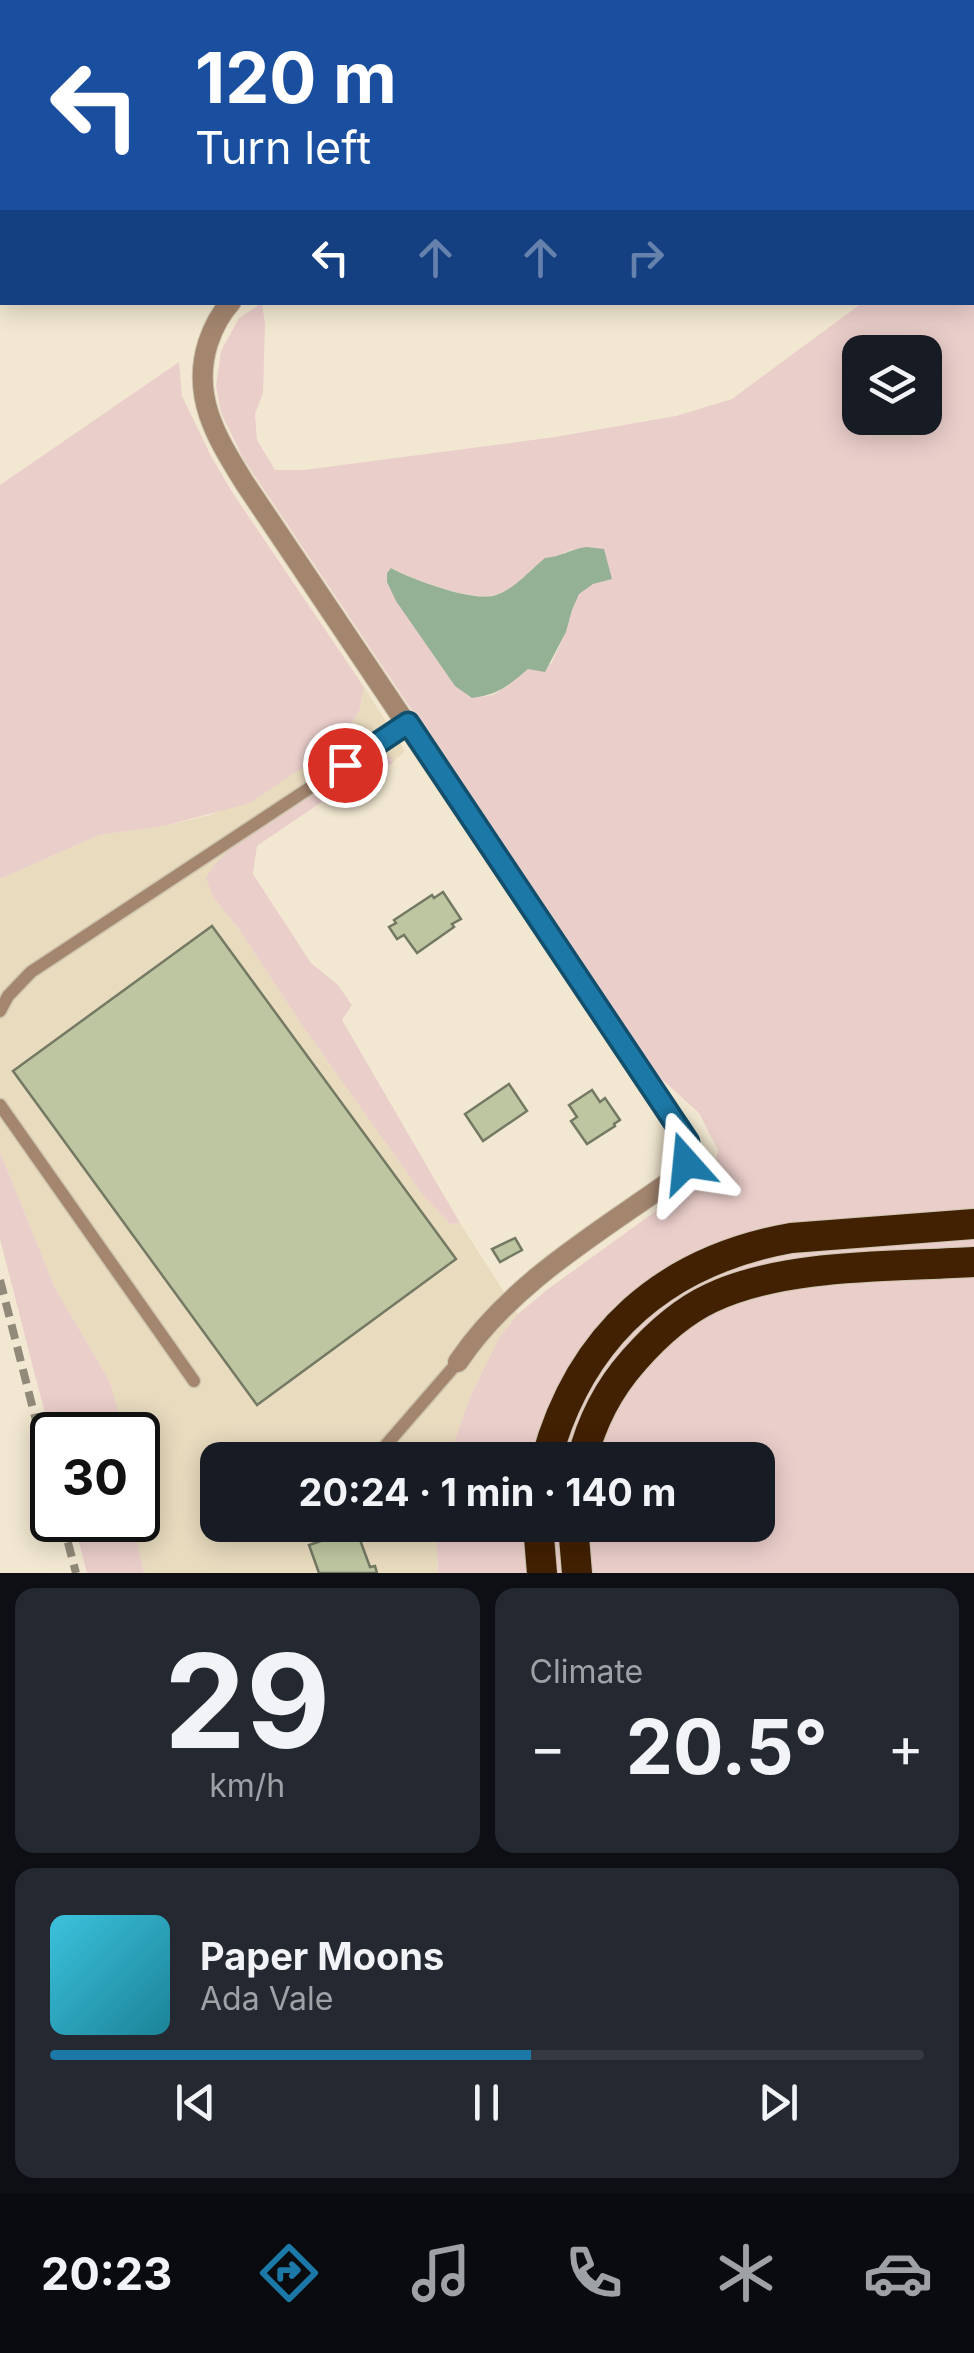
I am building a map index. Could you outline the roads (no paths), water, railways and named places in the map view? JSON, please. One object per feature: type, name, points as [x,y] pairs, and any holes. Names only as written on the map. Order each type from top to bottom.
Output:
[{"type":"highway","points":[[551,1442],[571,1391],[605,1340],[626,1316],[697,1266],[761,1243],[791,1238],[974,1224]]},
{"type":"highway","points":[[589,1442],[605,1400],[622,1374],[661,1331],[710,1298],[789,1274],[974,1262]]},
{"type":"highway","points":[[539,1542],[542,1573]]},
{"type":"highway","points":[[574,1542],[577,1573]]},
{"type":"street","points":[[230,305],[213,328],[201,373],[208,414],[222,445],[688,1142],[686,1163],[675,1178],[514,1296],[458,1362]]},
{"type":"lane","points":[[0,1011],[8,996],[32,972],[408,723]]},
{"type":"lane","points":[[0,1105],[194,1382]]},
{"type":"lane","points":[[389,1442],[458,1362]]},
{"type":"railway","points":[[0,1280],[34,1412]]},
{"type":"railway","points":[[68,1542],[76,1573]]}]
